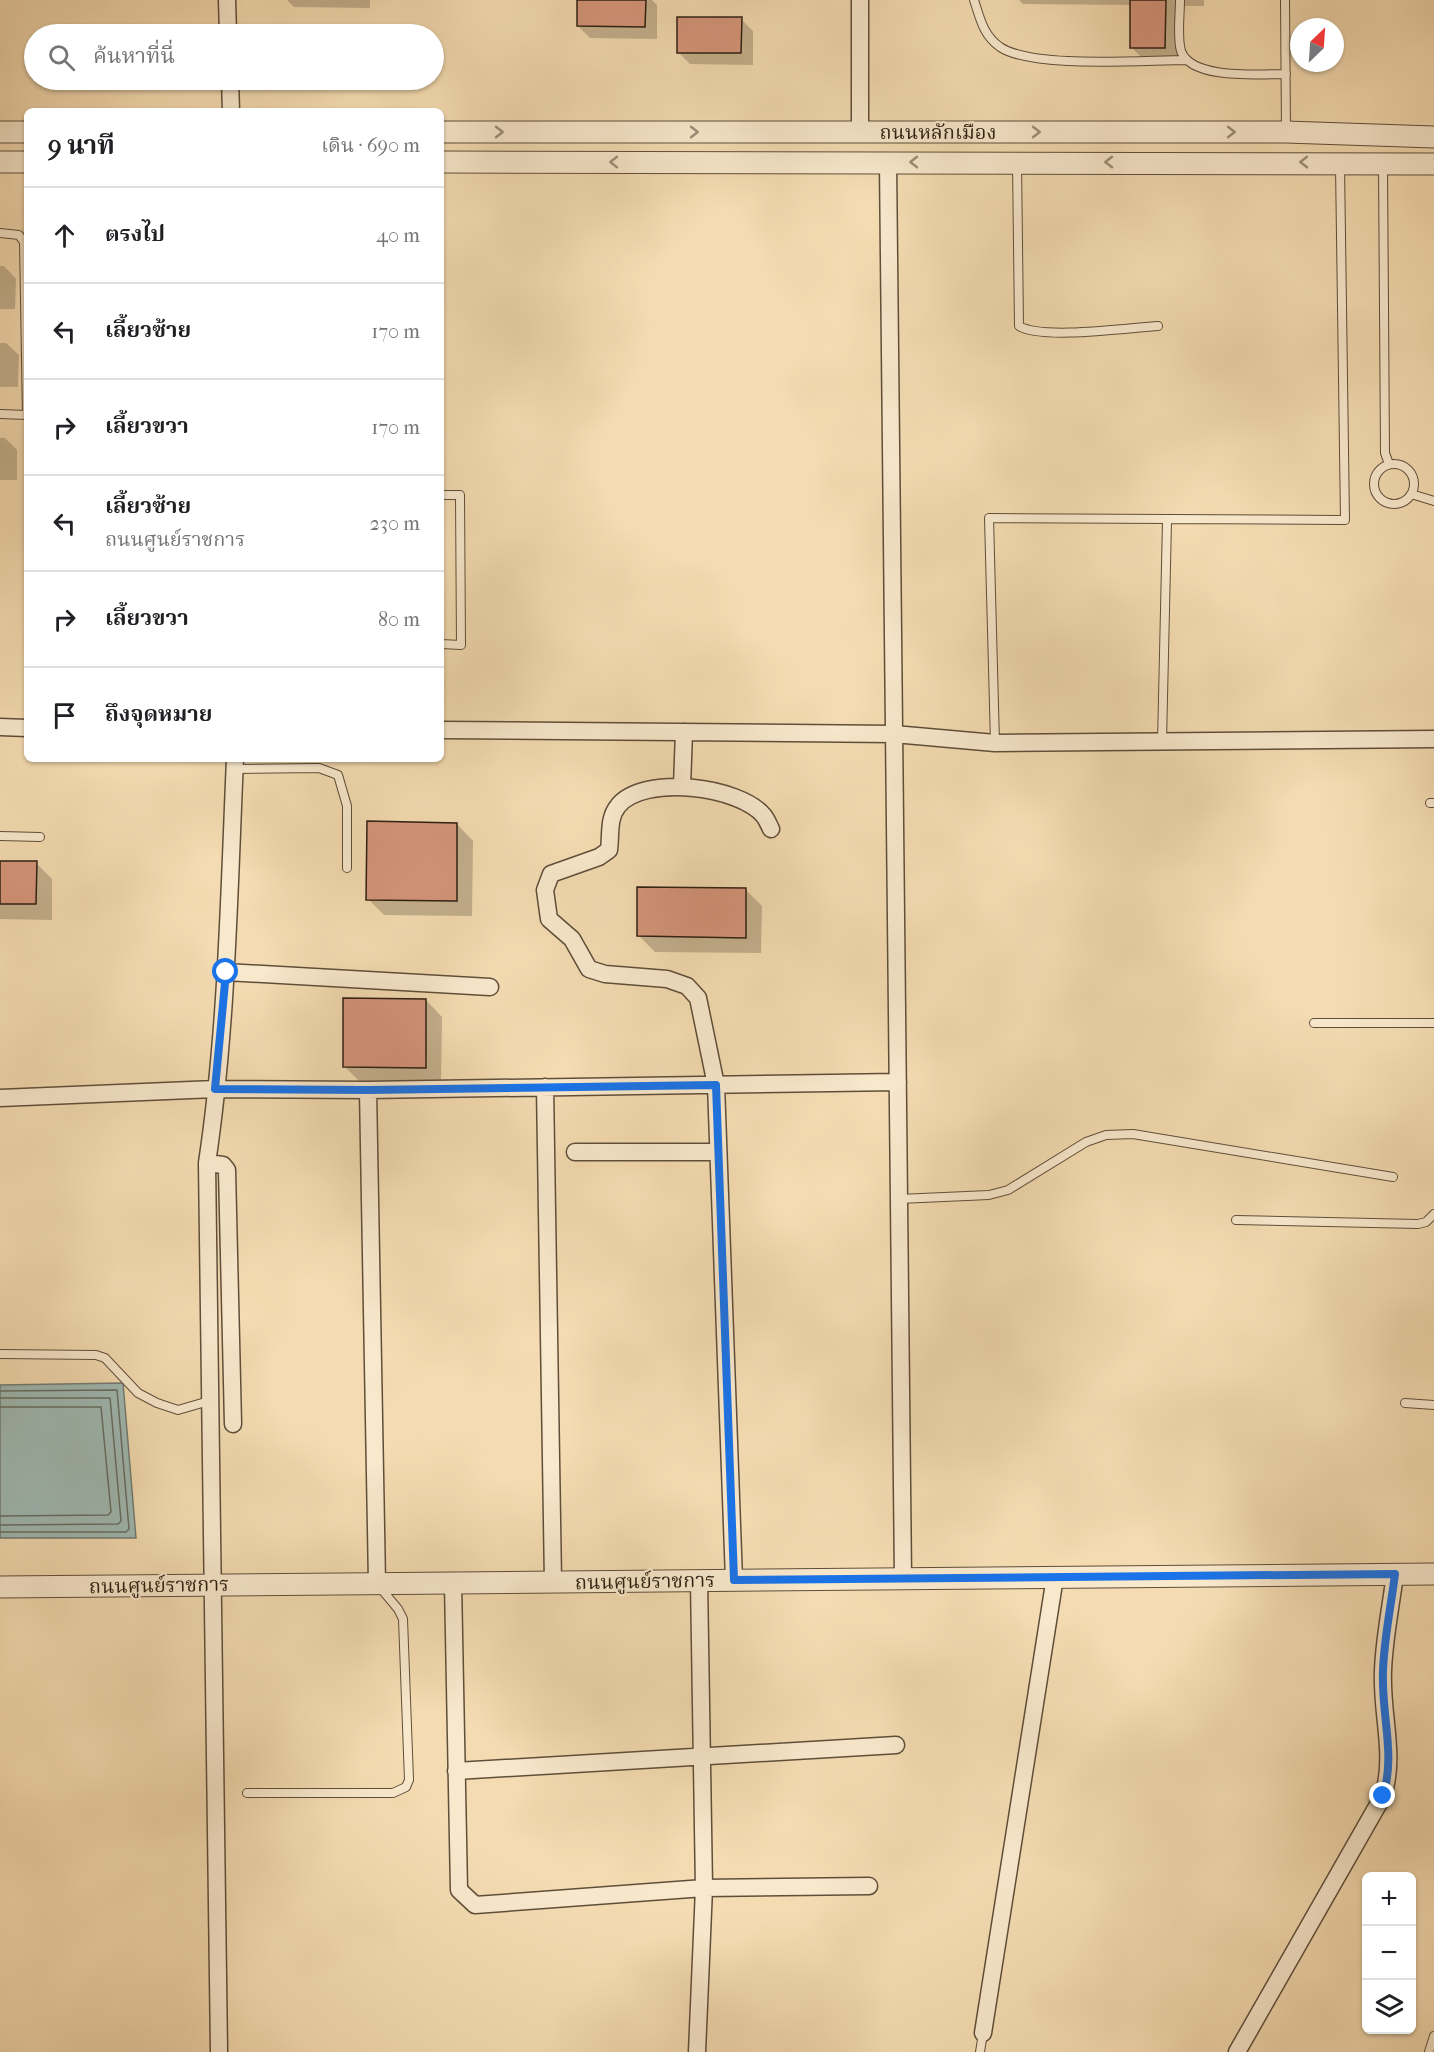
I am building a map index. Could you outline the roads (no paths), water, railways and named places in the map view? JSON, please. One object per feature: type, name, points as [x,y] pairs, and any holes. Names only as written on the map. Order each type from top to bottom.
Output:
[{"type":"street","points":[[227,0],[228,24]]},
{"type":"street","points":[[860,0],[860,132],[888,162],[903,1579]]},
{"type":"street","points":[[230,90],[231,108]]},
{"type":"street","points":[[0,132],[24,132]]},
{"type":"street","name":"ถนนหลักเมือง","points":[[444,132],[1286,132],[1434,137]]},
{"type":"street","points":[[0,162],[24,162]]},
{"type":"street","name":"ถนนหลักเมือง","points":[[444,162],[1383,162],[1434,164]]},
{"type":"street","points":[[0,727],[24,728]]},
{"type":"street","points":[[444,730],[894,734],[995,743],[1434,739]]},
{"type":"street","points":[[682,786],[684,732]]},
{"type":"street","points":[[219,2052],[207,1163],[226,972],[235,764]]},
{"type":"street","points":[[734,1580],[716,1085],[698,998],[687,986],[667,979],[605,974],[589,969],[572,939],[549,919],[545,890],[551,874],[599,857],[609,850],[610,820],[616,807],[625,798],[641,791],[682,786],[731,796],[764,815],[771,828]]},
{"type":"street","points":[[226,972],[490,987]]},
{"type":"street","points":[[0,1098],[215,1089],[368,1090],[897,1082]]},
{"type":"street","points":[[545,1087],[553,1582]]},
{"type":"street","points":[[368,1090],[377,1583]]},
{"type":"street","points":[[575,1152],[718,1152]]},
{"type":"street","points":[[207,1163],[223,1165],[227,1170],[233,1424]]},
{"type":"street","points":[[1237,2052],[1383,1796],[1390,1766],[1383,1707],[1383,1671],[1395,1574]]},
{"type":"street","name":"ถนนศูนย์ราชการ","points":[[0,1587],[1434,1574]]},
{"type":"street","points":[[982,2033],[1055,1577]]},
{"type":"street","points":[[697,2052],[704,1888],[699,1581]]},
{"type":"street","points":[[453,1583],[459,1890],[475,1905],[704,1888],[869,1886]]},
{"type":"street","points":[[456,1772],[896,1745]]},
{"type":"lane","points":[[974,0],[984,32],[1000,47],[1016,53],[1033,57],[1089,60],[1186,60],[1212,72],[1286,74]]},
{"type":"lane","points":[[1180,0],[1181,50],[1186,60]]},
{"type":"lane","points":[[1285,0],[1286,132]]},
{"type":"lane","points":[[1017,162],[1019,326],[1028,332],[1158,326]]},
{"type":"lane","points":[[995,743],[989,518],[1167,521],[1345,520],[1340,162]]},
{"type":"lane","points":[[1383,162],[1385,453],[1389,464]]},
{"type":"lane","points":[[0,233],[19,235],[24,242]]},
{"type":"lane","points":[[0,414],[24,415]]},
{"type":"lane","points":[[1389,464],[1401,465],[1414,480],[1411,494],[1402,502],[1395,504],[1380,498],[1374,481],[1380,470],[1389,464]]},
{"type":"lane","points":[[1411,494],[1434,501]]},
{"type":"lane","points":[[444,495],[460,495],[461,645],[444,645]]},
{"type":"lane","points":[[1162,742],[1167,521]]},
{"type":"lane","points":[[235,764],[319,768],[338,775],[347,807],[346,868]]},
{"type":"lane","points":[[0,836],[40,837]]},
{"type":"lane","points":[[1314,1023],[1434,1023]]},
{"type":"lane","points":[[899,1199],[989,1195],[1008,1190],[1086,1142],[1106,1135],[1133,1134],[1393,1177]]},
{"type":"lane","points":[[1236,1220],[1418,1224],[1426,1222],[1434,1214]]},
{"type":"lane","points":[[0,1354],[96,1355],[105,1358],[138,1393],[157,1403],[178,1410],[209,1401]]},
{"type":"lane","points":[[1405,1403],[1434,1405]]},
{"type":"lane","points":[[247,1793],[393,1793],[406,1787],[409,1780],[403,1619],[377,1583]]},
{"type":"lane","points":[[980,2052],[982,2033]]},
{"type":"lane","points":[[1429,2052],[1434,2036]]},
{"type":"water","points":[[123,1383],[136,1538],[0,1538],[0,1385]]}]
